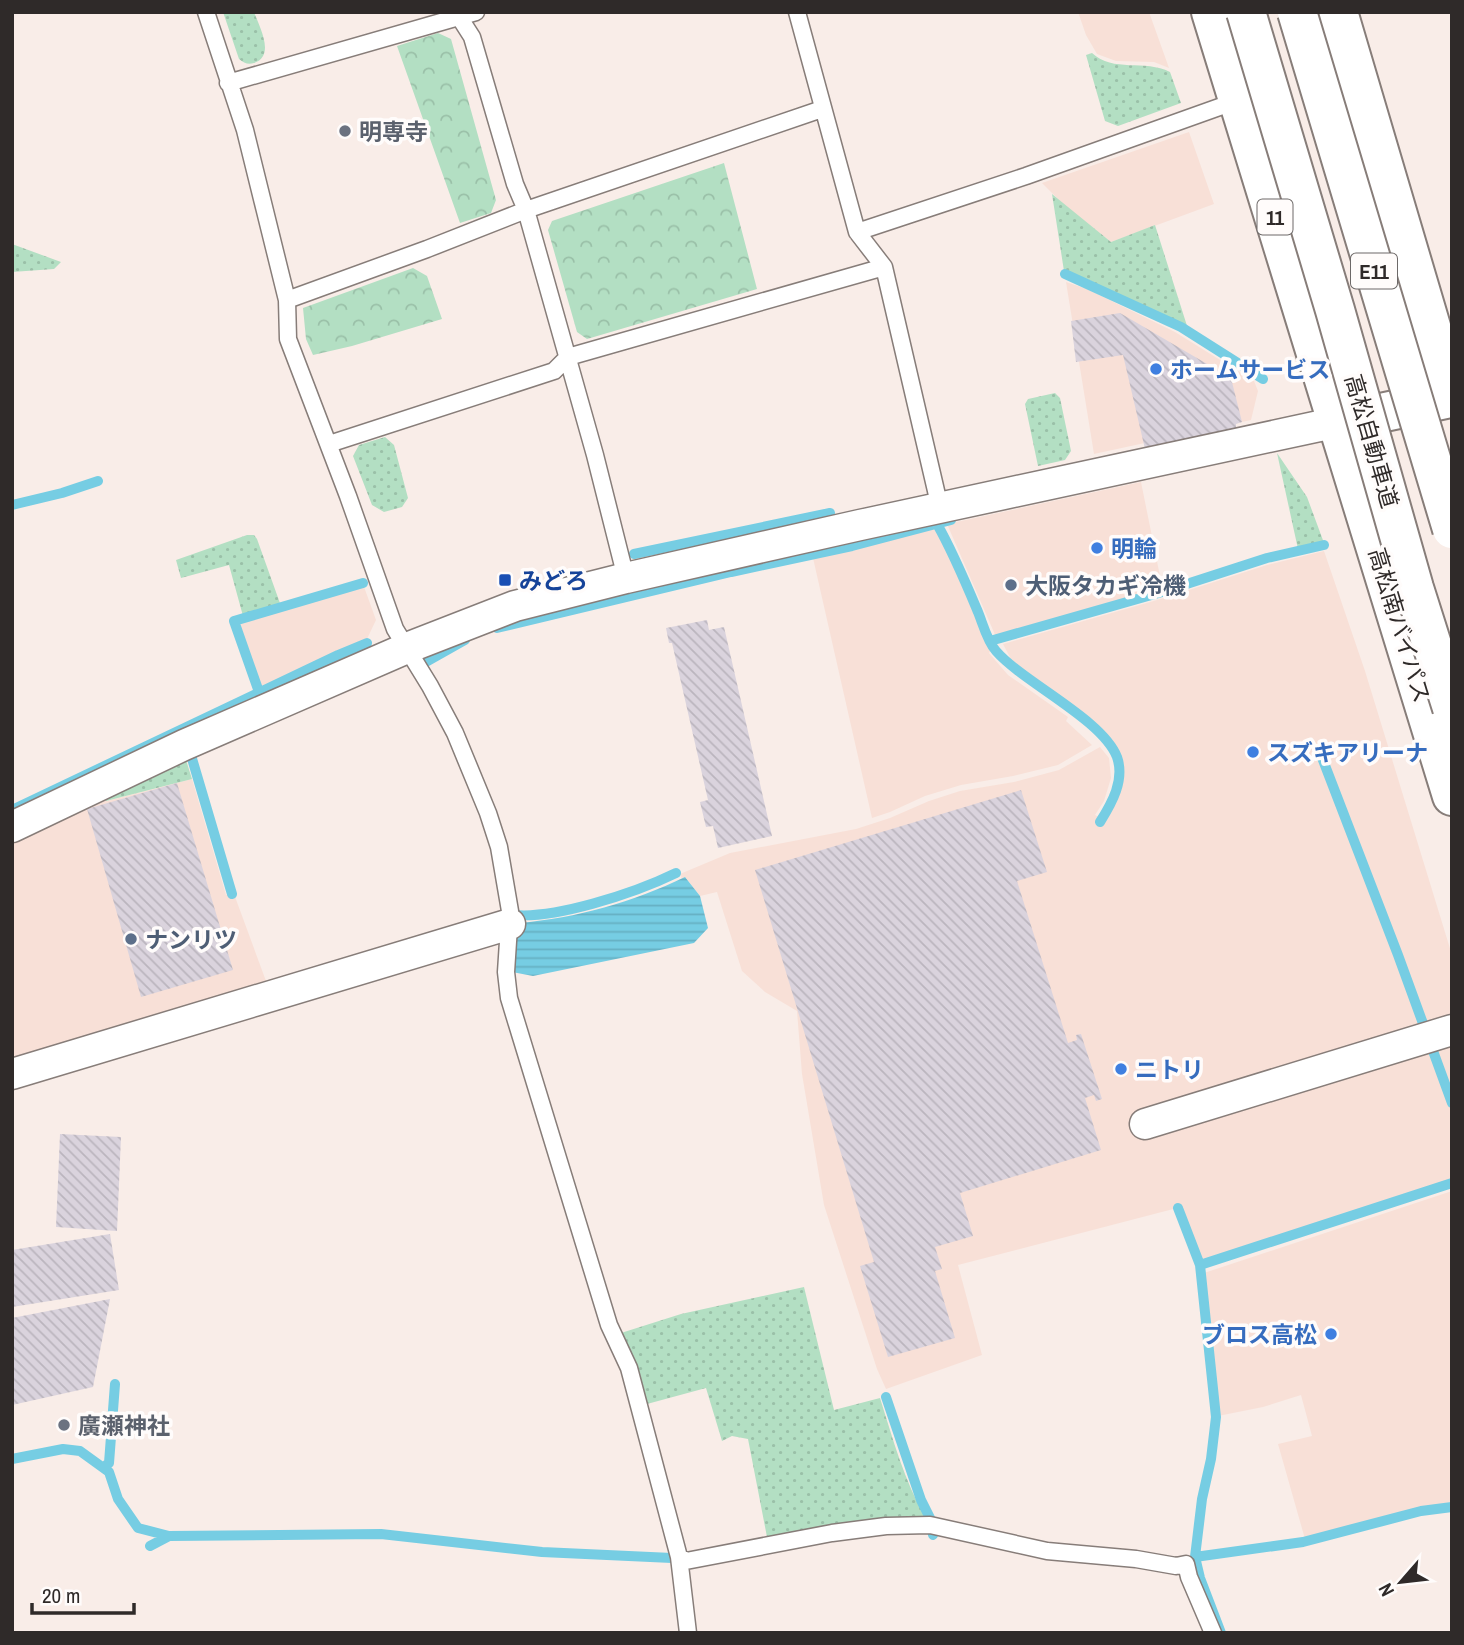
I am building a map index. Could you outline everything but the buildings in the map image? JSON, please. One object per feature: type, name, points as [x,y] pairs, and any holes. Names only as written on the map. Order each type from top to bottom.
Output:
[{"type":"main road","name":"高松南バイパス","points":[[1211,12],[1452,796]]},
{"type":"main road","name":"11","points":[[1238,12],[1329,312],[1338,422]]},
{"type":"main road","name":"高松自動車道","points":[[1246,12],[1414,588],[1452,708]]},
{"type":"main road","name":"E11","points":[[1297,12],[1452,529]]},
{"type":"main road","points":[[1306,12],[1390,295],[1452,399]]},
{"type":"main road","points":[[1338,12],[1452,399]]},
{"type":"main road","points":[[1338,422],[1452,399]]},
{"type":"street","points":[[12,827],[134,767],[407,648],[515,606],[626,578],[1338,422]]},
{"type":"street","points":[[12,1074],[510,924]]},
{"type":"street","points":[[1145,1124],[1452,1030]]},
{"type":"lane","points":[[206,12],[245,130],[287,300],[288,339],[329,444],[394,629],[430,686],[455,733],[488,813],[503,866],[510,911],[506,972],[509,998],[609,1325],[629,1368],[679,1557],[688,1633]]},
{"type":"lane","points":[[229,83],[456,15],[476,12]]},
{"type":"lane","points":[[797,12],[857,232],[884,267],[940,508]]},
{"type":"lane","points":[[456,15],[472,37],[515,184],[526,210],[626,578]]},
{"type":"lane","points":[[857,232],[1026,176],[1239,100]]},
{"type":"lane","points":[[287,300],[526,210],[822,109]]},
{"type":"lane","points":[[329,444],[554,371],[568,357],[884,267]]},
{"type":"lane","points":[[679,1557],[686,1561],[845,1531],[930,1525],[1047,1551],[1136,1559],[1177,1566],[1186,1564],[1213,1633]]},
{"type":"shaded area","points":[[1078,12],[1149,12],[1169,68],[1154,62],[1116,61],[1097,54],[1086,35]]},
{"type":"shaded area","points":[[1189,132],[1214,204],[1111,242],[1063,204],[1042,183]]},
{"type":"shaded area","name":"ホームサービス","points":[[1066,282],[1087,289],[1175,332],[1254,381],[1258,391],[1251,420],[1094,454]]},
{"type":"shaded area","points":[[1141,482],[1163,591],[996,637],[947,524]]},
{"type":"shaded area","points":[[935,527],[950,552],[991,650],[989,653],[1008,675],[1068,717],[1066,721],[1092,745],[1058,765],[961,785],[925,796],[872,818],[813,558]]},
{"type":"shaded area","name":"ニトリ","points":[[1324,551],[1365,671],[1452,955],[1452,1095],[1442,1068],[1437,1070],[1452,1111],[1452,1181],[1201,1263],[1181,1207],[958,1265],[982,1355],[886,1389],[877,1369],[824,1205],[802,1074],[797,1011],[765,992],[742,971],[717,892],[700,896],[680,874],[730,853],[856,829],[960,791],[1014,782],[1059,770],[1100,747],[1109,758],[1111,778],[1104,801],[1095,815],[1105,820],[1119,791],[1121,763],[1115,750],[1099,728],[1014,665],[1003,644],[1267,565]],"holes":[[[1324,755],[1400,955],[1396,955],[1319,757]]]},
{"type":"shaded area","points":[[363,584],[376,620],[366,641],[259,688],[236,622]]},
{"type":"shaded area","name":"ナンリツ","points":[[192,779],[226,895],[234,894],[266,981],[12,1058],[12,844],[105,799],[107,801]]},
{"type":"shaded area","name":"ブロス高松","points":[[1452,1191],[1452,1504],[1421,1507],[1305,1539],[1278,1444],[1312,1436],[1301,1395],[1263,1407],[1218,1416],[1204,1273]]},
{"type":"green space","points":[[223,12],[254,12],[264,40],[264,54],[261,59],[250,64],[239,59]]},
{"type":"green space","points":[[438,33],[451,39],[496,200],[491,213],[460,223],[397,46]]},
{"type":"green space","points":[[1092,53],[1110,63],[1150,66],[1170,72],[1181,103],[1118,126],[1105,121],[1086,55]]},
{"type":"green space","points":[[724,163],[757,289],[587,339],[577,332],[548,230],[552,221]]},
{"type":"green space","points":[[1052,194],[1111,242],[1155,225],[1188,329],[1089,280],[1064,271]]},
{"type":"green space","points":[[12,244],[61,262],[54,269],[12,272]]},
{"type":"green space","points":[[413,268],[427,276],[442,319],[313,355],[306,339],[303,308]]},
{"type":"green space","points":[[1055,393],[1060,398],[1071,451],[1065,460],[1038,466],[1025,404],[1028,399]]},
{"type":"green space","points":[[385,437],[394,445],[408,498],[402,507],[384,512],[372,505],[353,456],[359,445]]},
{"type":"green space","points":[[1277,453],[1307,497],[1324,543],[1298,549]]},
{"type":"green space","points":[[247,535],[254,535],[257,539],[281,606],[243,616],[229,565],[181,578],[176,560]]},
{"type":"green space","points":[[186,760],[192,779],[106,801],[105,799]]},
{"type":"green space","points":[[804,1287],[834,1410],[880,1398],[905,1475],[926,1518],[831,1525],[767,1537],[748,1439],[732,1436],[722,1441],[706,1388],[647,1404],[638,1371],[621,1333],[681,1314]]},
{"type":"water","points":[[685,877],[700,896],[708,928],[694,943],[533,976],[512,972],[519,923],[604,908]]},
{"type":"waterway","points":[[1065,274],[1181,327],[1263,379]]},
{"type":"waterway","points":[[12,505],[98,481]]},
{"type":"waterway","points":[[634,554],[830,513]]},
{"type":"waterway","points":[[497,628],[852,546],[951,520]]},
{"type":"waterway","points":[[937,524],[996,651],[1096,729],[1117,757],[1118,783],[1113,799],[1100,822]]},
{"type":"waterway","points":[[990,641],[1162,592],[1267,558],[1324,545]]},
{"type":"waterway","points":[[259,692],[234,621],[363,583]]},
{"type":"waterway","points":[[426,662],[465,640]]},
{"type":"waterway","points":[[12,810],[367,643]]},
{"type":"waterway","points":[[188,745],[232,894]]},
{"type":"waterway","points":[[1321,755],[1452,1103]]},
{"type":"waterway","points":[[507,914],[546,914],[569,910],[639,889],[676,873]]},
{"type":"waterway","points":[[1200,1265],[1452,1183]]},
{"type":"waterway","points":[[1178,1208],[1200,1265],[1216,1417],[1195,1557],[1221,1633]]},
{"type":"waterway","points":[[104,1467],[109,1463],[115,1384]]},
{"type":"waterway","points":[[886,1397],[921,1500],[930,1518],[933,1535]]},
{"type":"waterway","points":[[12,1459],[63,1449],[80,1451],[109,1472],[118,1499],[138,1528],[169,1536],[381,1534],[542,1552],[672,1558]]},
{"type":"waterway","points":[[1195,1557],[1303,1542],[1421,1511],[1452,1507]]},
{"type":"waterway","points":[[150,1546],[169,1536]]},
{"type":"place","name":"明専寺","points":[[345,131]]},
{"type":"place","name":"ホームサービス","points":[[1156,369]]},
{"type":"place","name":"明輪","points":[[1097,548]]},
{"type":"place","name":"みどろ","points":[[505,580]]},
{"type":"place","name":"大阪タカギ冷機","points":[[1011,585]]},
{"type":"place","name":"スズキアリーナ","points":[[1253,752]]},
{"type":"place","name":"ナンリツ","points":[[131,939]]},
{"type":"place","name":"ニトリ","points":[[1121,1069]]},
{"type":"place","name":"ブロス高松","points":[[1331,1334]]},
{"type":"place","name":"廣瀬神社","points":[[64,1425]]}]
